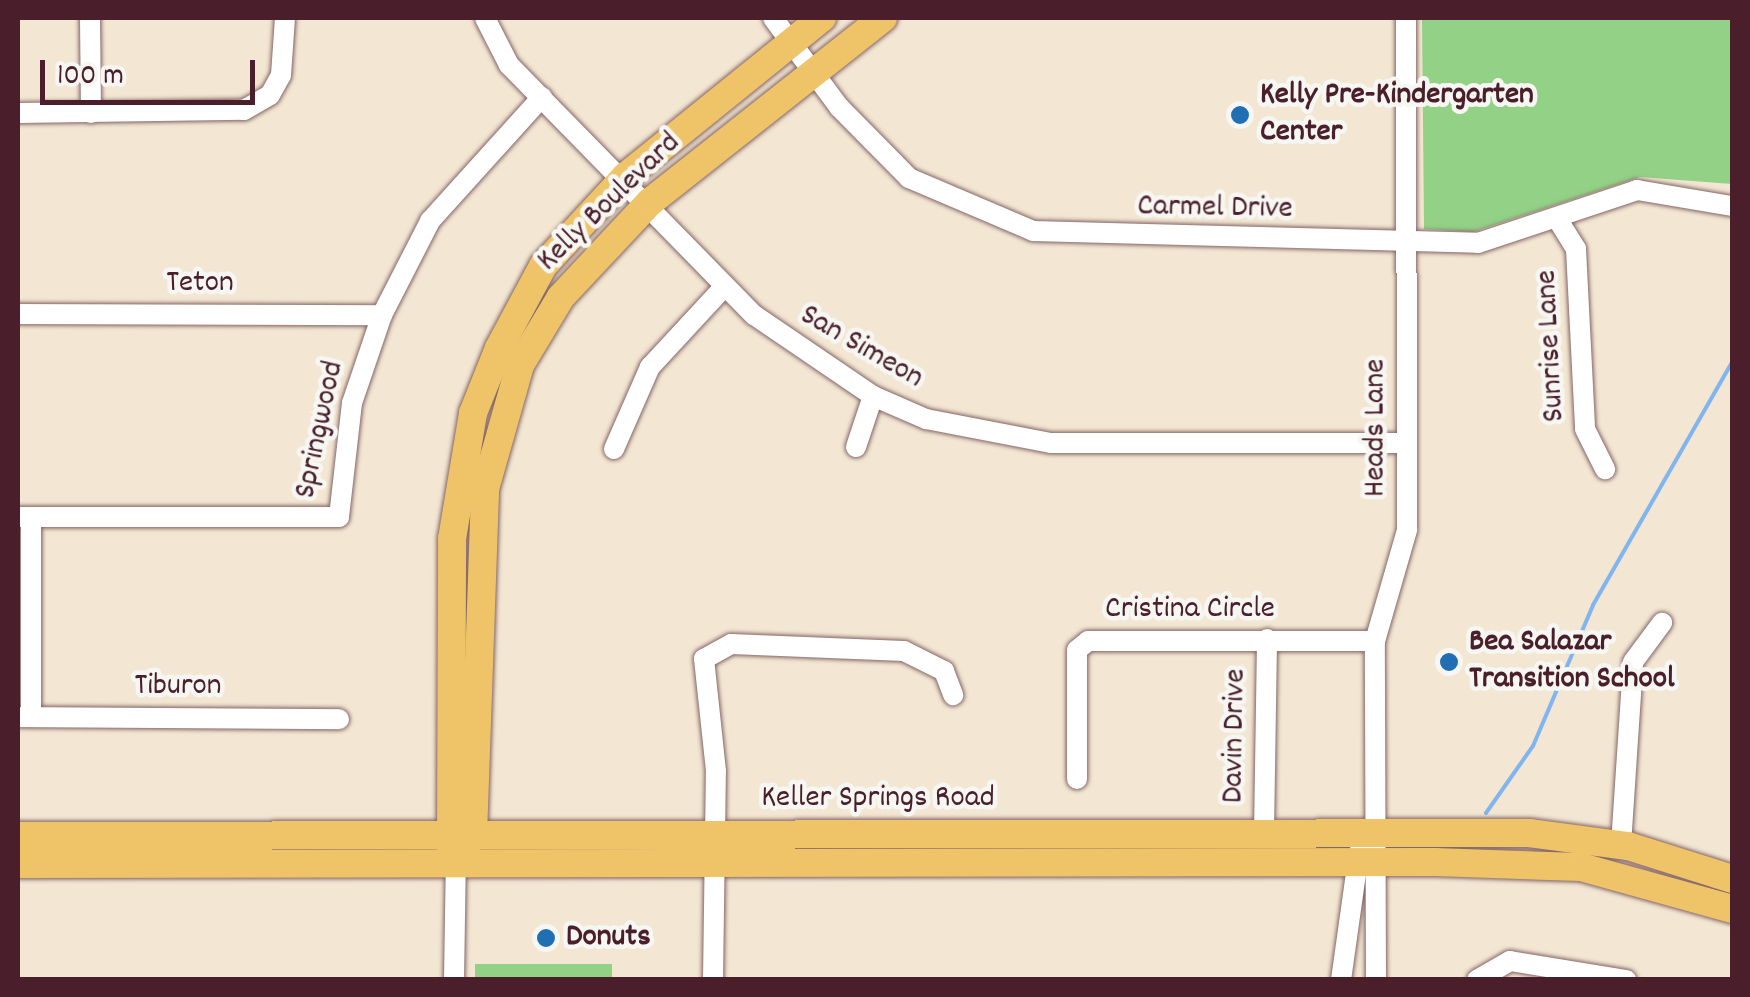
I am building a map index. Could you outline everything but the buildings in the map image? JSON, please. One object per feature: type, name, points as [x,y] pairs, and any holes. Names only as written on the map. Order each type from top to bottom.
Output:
[{"type":"main road","name":"Kelly Boulevard","points":[[458,844],[463,616],[458,480],[499,348],[543,266],[626,176],[822,18]]},
{"type":"main road","name":"Kelly Boulevard","points":[[463,616],[485,489],[520,365],[561,297],[650,202],[882,18]]},
{"type":"main road","name":"Keller Springs Road","points":[[1037,848],[1264,834],[1530,833],[1621,845],[1732,880]]},
{"type":"main road","name":"Keller Springs Road","points":[[18,836],[1037,848],[1365,864],[1581,867],[1732,908]]},
{"type":"main road","name":"Keller Springs Road","points":[[18,864],[458,844]]},
{"type":"street","points":[[90,18],[91,113]]},
{"type":"street","points":[[18,112],[91,113],[258,105],[281,75],[285,18]]},
{"type":"street","name":"San Simeon","points":[[485,18],[499,53],[626,176],[725,286],[787,344],[873,396],[926,418],[1051,443],[1407,443]]},
{"type":"street","name":"Carmel Drive","points":[[773,18],[812,70],[909,178],[1033,231],[1478,243],[1558,220],[1638,190],[1732,206]]},
{"type":"street","name":"Heads Lane","points":[[1369,833],[1375,641],[1406,530],[1406,18]]},
{"type":"street","name":"Springwood","points":[[24,517],[339,517],[352,403],[382,314],[430,221],[542,97]]},
{"type":"street","name":"Sunrise Lane","points":[[1558,220],[1576,248],[1585,430],[1604,469]]},
{"type":"street","points":[[614,449],[650,366],[725,286]]},
{"type":"street","name":"Teton","points":[[18,314],[382,314]]},
{"type":"street","points":[[856,447],[873,396]]},
{"type":"street","points":[[24,517],[24,717]]},
{"type":"street","points":[[1621,845],[1633,662],[1662,623]]},
{"type":"street","name":"Davin Drive","points":[[1264,834],[1267,639]]},
{"type":"street","name":"Cristina Circle","points":[[1078,779],[1077,650],[1088,641],[1375,641]]},
{"type":"street","points":[[713,980],[714,847],[703,676],[713,650],[904,651],[944,670],[953,694]]},
{"type":"street","name":"Tiburon","points":[[24,717],[339,719]]},
{"type":"street","points":[[1341,980],[1369,833]]},
{"type":"street","name":"Kelly Boulevard","points":[[454,980],[458,844]]},
{"type":"street","points":[[1365,864],[1376,980]]},
{"type":"street","points":[[1477,980],[1510,961],[1626,980]]},
{"type":"green space","points":[[1422,18],[1732,18],[1732,184],[1640,177],[1473,232],[1424,229]]},
{"type":"green space","points":[[475,964],[612,964],[612,979],[475,979]]},
{"type":"waterway","points":[[1486,813],[1533,746],[1593,605],[1732,362]]},
{"type":"place","name":"Kelly Pre-Kindergarten Center","points":[[1240,115]]},
{"type":"place","name":"Bea Salazar Transition School","points":[[1449,662]]},
{"type":"place","name":"Donuts","points":[[546,938]]}]
